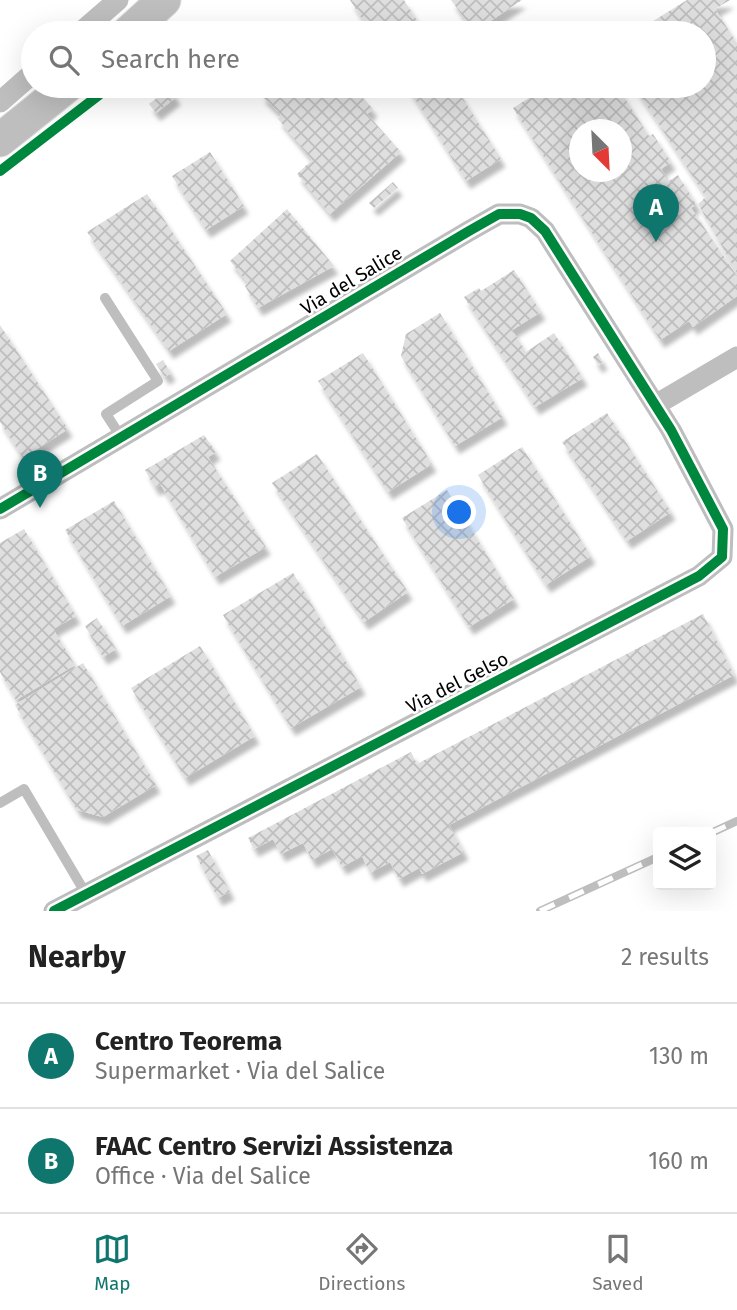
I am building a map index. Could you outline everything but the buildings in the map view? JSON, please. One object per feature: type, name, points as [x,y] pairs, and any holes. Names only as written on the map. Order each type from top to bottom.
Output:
[{"type":"main road","points":[[141,21],[164,0]]},
{"type":"main road","points":[[0,140],[52,98]]},
{"type":"street","points":[[94,21],[118,0]]},
{"type":"street","points":[[0,102],[21,84]]},
{"type":"street","name":"Via del Salice","points":[[0,509],[499,214],[520,214],[531,218],[545,231],[657,404]]},
{"type":"street","points":[[657,404],[737,357]]},
{"type":"street","name":"Via del Gelso","points":[[54,911],[699,576],[714,564],[722,557],[723,529],[657,404]]},
{"type":"lane","points":[[105,298],[158,381],[103,409],[121,437]]},
{"type":"lane","points":[[0,803],[24,789],[86,894]]},
{"type":"railway","points":[[716,831],[737,821]]},
{"type":"railway","points":[[540,911],[653,859]]},
{"type":"cycle path","points":[[0,171],[95,98]]},
{"type":"cycle path","points":[[0,509],[469,231],[499,214],[520,214],[531,218],[545,231],[671,430],[723,529],[722,557],[699,576],[54,911]]},
{"type":"place","name":"Centro Teorema","points":[[656,242]]},
{"type":"place","name":"FAAC Centro Servizi Assistenza","points":[[40,508]]}]
